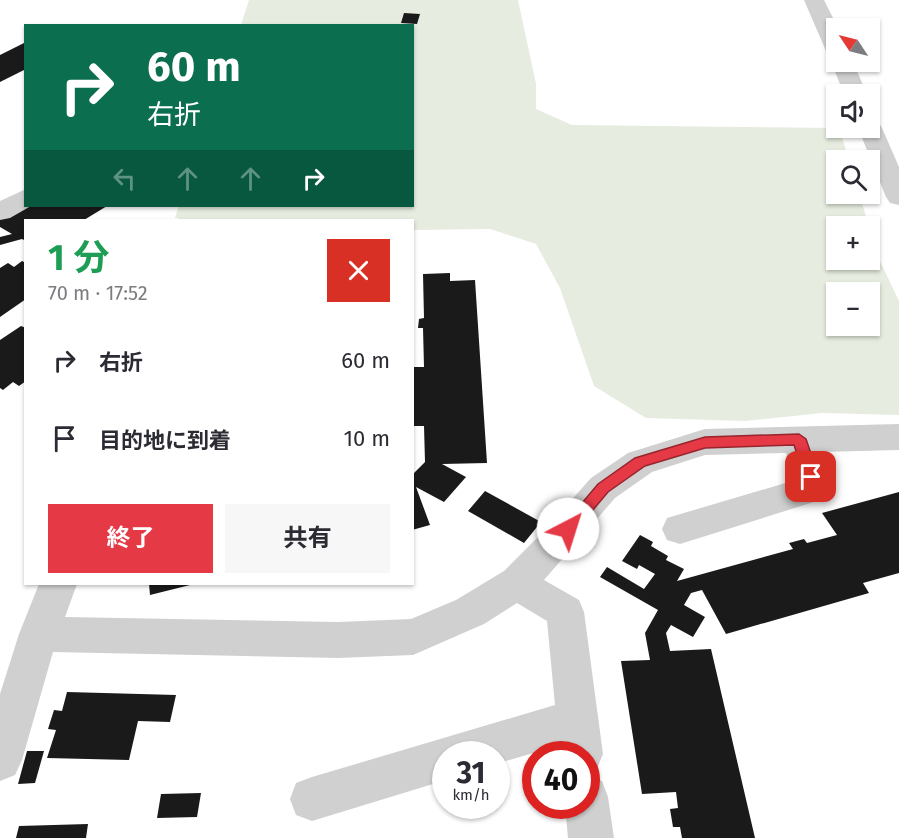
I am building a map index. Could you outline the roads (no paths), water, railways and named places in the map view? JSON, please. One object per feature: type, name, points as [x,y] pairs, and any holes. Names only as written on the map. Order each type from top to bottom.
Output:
[{"type":"street","points":[[814,0],[826,27]]},
{"type":"street","points":[[874,138],[899,197]]},
{"type":"street","points":[[0,212],[24,197]]},
{"type":"street","points":[[39,634],[338,640],[412,637],[470,612],[517,583],[556,543],[603,488],[640,462],[705,442],[899,437]]},
{"type":"street","points":[[680,529],[805,491],[811,477],[799,439]]},
{"type":"street","points":[[510,747],[580,737],[565,612],[517,583]]},
{"type":"street","points":[[0,760],[39,634],[58,585]]},
{"type":"street","points":[[312,799],[432,763]]},
{"type":"street","points":[[589,819],[591,838]]}]
